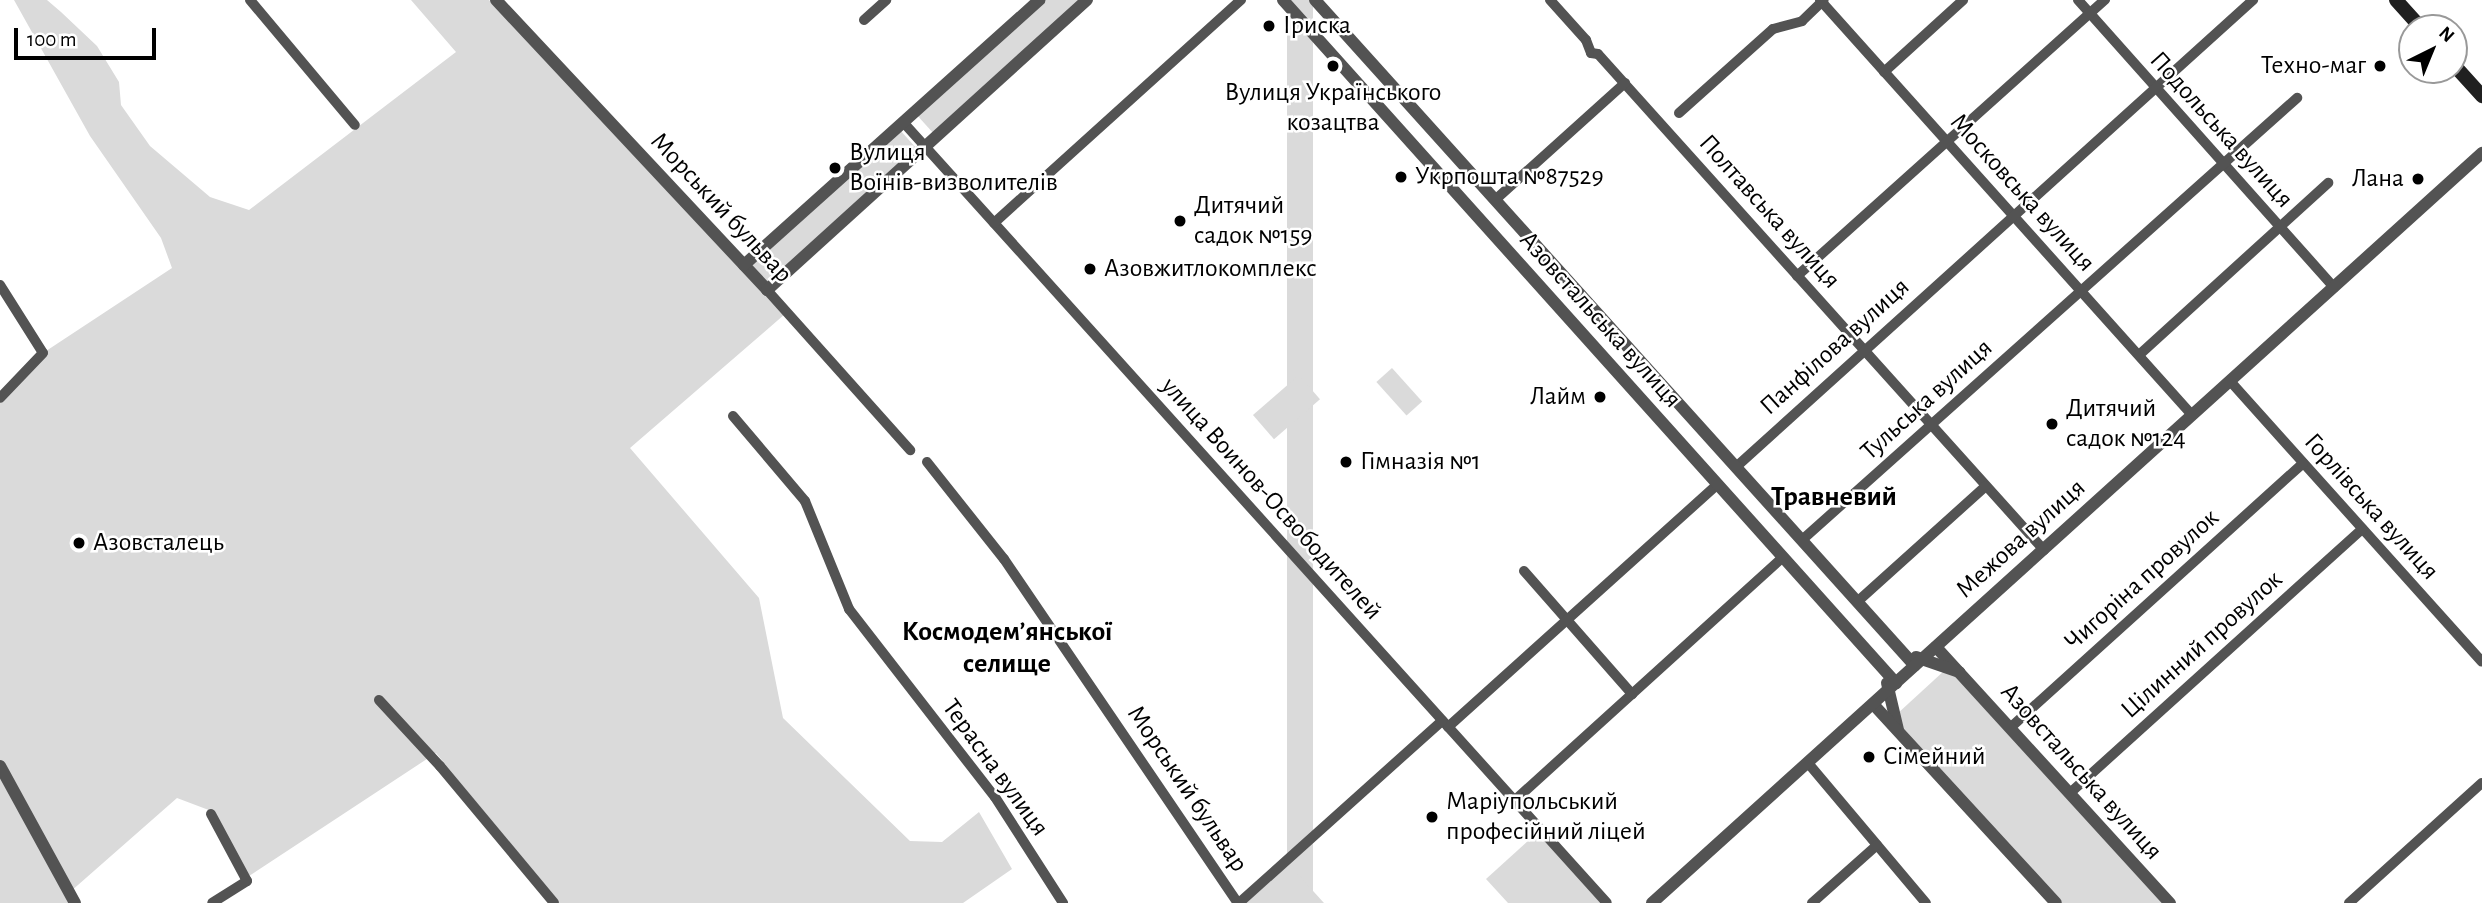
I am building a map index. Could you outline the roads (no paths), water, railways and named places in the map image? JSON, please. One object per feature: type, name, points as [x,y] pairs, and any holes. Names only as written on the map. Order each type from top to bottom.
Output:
[{"type":"main road","points":[[2396,0],[2408,14]]},
{"type":"main road","points":[[2468,80],[2482,96]]},
{"type":"street","points":[[250,0],[355,125]]},
{"type":"street","name":"Морський бульвар","points":[[496,0],[744,265],[910,450]]},
{"type":"street","points":[[864,20],[886,0]]},
{"type":"street","points":[[744,265],[1039,0]]},
{"type":"street","points":[[766,290],[1087,0]]},
{"type":"street","points":[[994,223],[1241,0]]},
{"type":"street","name":"Азовстальська вулиця","points":[[1283,0],[1883,670],[1892,686]]},
{"type":"street","name":"Азовстальська вулиця","points":[[1315,0],[1903,652],[1918,663],[1959,672]]},
{"type":"street","name":"Полтавська вулиця","points":[[1549,0],[1586,40],[1591,53],[1598,54],[1625,83],[2044,550]]},
{"type":"street","points":[[1884,72],[1963,0]]},
{"type":"street","name":"Подольська вулиця","points":[[2078,0],[2334,287]]},
{"type":"street","points":[[1797,276],[2105,0]]},
{"type":"street","name":"Панфілова вулиця","points":[[1445,724],[1567,620],[2253,0]]},
{"type":"street","points":[[1679,113],[1773,29],[1802,21],[1822,1]]},
{"type":"street","name":"Московська вулиця","points":[[1822,1],[2192,415]]},
{"type":"street","points":[[1477,216],[1625,83]]},
{"type":"street","name":"Тульська вулиця","points":[[1802,540],[2297,98]]},
{"type":"street","name":"улица Воинов-Освободителей","points":[[903,122],[1607,903]]},
{"type":"street","name":"Межова вулиця","points":[[1652,903],[2482,153]]},
{"type":"street","points":[[2139,355],[2328,183]]},
{"type":"street","points":[[0,285],[43,353],[0,398]]},
{"type":"street","points":[[1634,392],[1653,375]]},
{"type":"street","name":"Горлівська вулиця","points":[[2230,381],[2482,662]]},
{"type":"street","name":"Терасна вулиця","points":[[733,416],[804,501],[849,608],[995,797],[1063,903]]},
{"type":"street","name":"Морський бульвар","points":[[927,462],[1004,559],[1238,903]]},
{"type":"street","name":"Чигоріна провулок","points":[[2010,728],[2303,463]]},
{"type":"street","points":[[1857,602],[1986,486]]},
{"type":"street","name":"Цілинний провулок","points":[[2070,793],[2362,529]]},
{"type":"street","points":[[1514,801],[1782,558]]},
{"type":"street","points":[[1524,571],[1632,694]]},
{"type":"street","name":"Азовстальська вулиця","points":[[1936,647],[2170,903]]},
{"type":"street","points":[[1892,686],[1898,730]]},
{"type":"street","points":[[379,700],[440,766],[554,903]]},
{"type":"street","points":[[1873,704],[2056,903]]},
{"type":"street","points":[[1238,903],[1445,724]]},
{"type":"street","points":[[1808,763],[1926,903]]},
{"type":"street","points":[[0,766],[75,903]]},
{"type":"street","points":[[2349,903],[2482,783]]},
{"type":"street","points":[[211,814],[247,881],[213,903]]},
{"type":"street","points":[[1812,903],[1877,845]]},
{"type":"place","name":"Іриска","points":[[1269,26]]},
{"type":"place","name":"Вулиця Українського козацтва","points":[[1333,66]]},
{"type":"place","name":"Техно-маг","points":[[2380,66]]},
{"type":"place","name":"Вулиця Воїнів-визволителів","points":[[835,168]]},
{"type":"place","name":"Укрпошта №87529","points":[[1401,177]]},
{"type":"place","name":"Лана","points":[[2418,179]]},
{"type":"place","name":"Дитячий садок №159","points":[[1180,221]]},
{"type":"place","name":"Азовжитлокомплекс","points":[[1090,269]]},
{"type":"place","name":"Лайм","points":[[1600,397]]},
{"type":"place","name":"Дитячий садок №124","points":[[2052,424]]},
{"type":"place","name":"Гімназія №1","points":[[1346,462]]},
{"type":"place","name":"Азовсталець","points":[[79,543]]},
{"type":"place","name":"Сімейний","points":[[1869,757]]},
{"type":"place","name":"Маріупольський професійний ліцей","points":[[1432,817]]},
{"type":"district","name":"Травневий","points":[[1834,497]]},
{"type":"district","name":"Космодем’янської селище","points":[[1007,648]]}]
